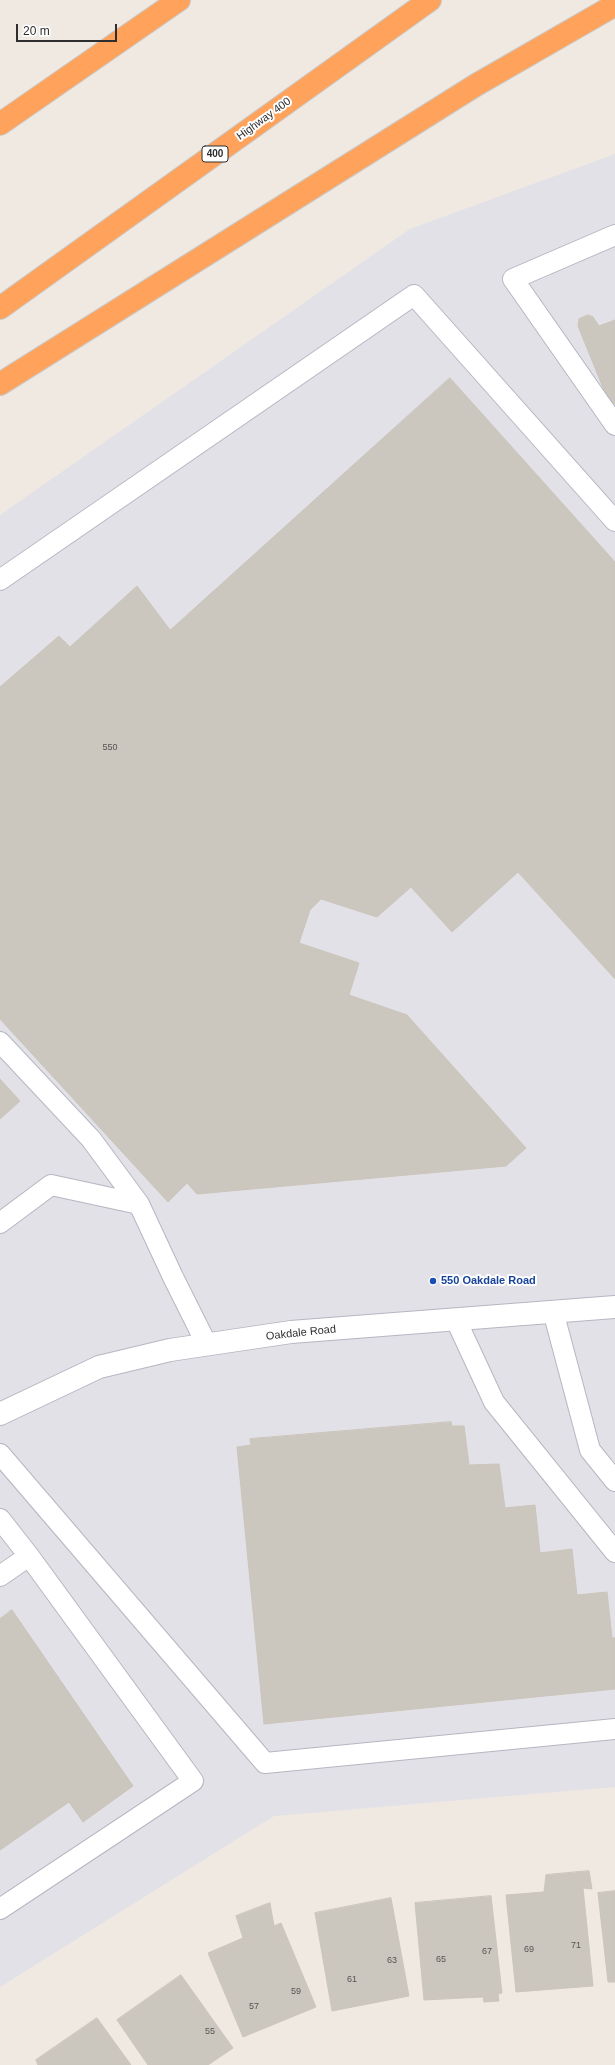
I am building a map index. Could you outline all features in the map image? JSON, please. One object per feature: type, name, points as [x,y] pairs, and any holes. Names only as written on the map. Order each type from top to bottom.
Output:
[{"type":"highway","points":[[0,124],[179,0]]},
{"type":"highway","name":"Highway 400","points":[[0,308],[430,0]]},
{"type":"highway","points":[[0,384],[476,85],[615,5]]},
{"type":"street","name":"Oakdale Road","points":[[0,1414],[99,1367],[170,1350],[291,1332],[615,1307]]},
{"type":"lane","points":[[615,234],[513,279],[615,425]]},
{"type":"lane","points":[[0,580],[414,295],[615,521]]},
{"type":"lane","points":[[0,1042],[91,1140],[139,1204],[207,1345]]},
{"type":"lane","points":[[0,1223],[51,1185],[139,1204]]},
{"type":"lane","points":[[553,1311],[590,1450],[615,1481]]},
{"type":"lane","points":[[456,1320],[494,1402],[615,1552]]},
{"type":"lane","points":[[0,1454],[265,1763],[615,1729]]},
{"type":"lane","points":[[0,1519],[29,1556],[193,1781],[0,1909]]},
{"type":"lane","points":[[0,1576],[29,1556]]},
{"type":"shaded area","points":[[615,154],[615,1787],[274,1816],[0,1987],[0,515],[410,229]]},
{"type":"building","points":[[588,315],[593,317],[599,326],[615,320],[615,404],[608,400],[578,326],[579,319]]},
{"type":"building","points":[[450,378],[615,562],[615,979],[518,872],[452,932],[411,887],[377,917],[321,899],[310,910],[299,943],[359,963],[349,995],[407,1015],[526,1148],[506,1166],[197,1194],[187,1183],[168,1202],[0,1019],[0,687],[59,636],[70,647],[137,586],[170,630]]},
{"type":"building","points":[[0,1079],[20,1101],[0,1119]]},
{"type":"building","points":[[451,1422],[452,1426],[464,1426],[469,1465],[499,1464],[505,1508],[535,1505],[540,1553],[572,1549],[577,1595],[607,1592],[612,1638],[615,1638],[615,1689],[264,1724],[237,1447],[251,1445],[250,1439]]},
{"type":"building","points":[[12,1610],[133,1786],[83,1822],[69,1802],[0,1850],[0,1619]]},
{"type":"building","points":[[589,1871],[592,1889],[583,1888],[593,1986],[516,1992],[506,1895],[544,1892],[546,1875]]},
{"type":"building","points":[[615,1891],[615,1982],[608,1982],[598,1893]]},
{"type":"building","points":[[491,1896],[502,1993],[498,1994],[499,2001],[484,2002],[483,1997],[424,2000],[415,1903]]},
{"type":"building","points":[[391,1898],[409,1996],[332,2011],[315,1913]]},
{"type":"building","points":[[270,1903],[274,1926],[281,1923],[316,2007],[243,2037],[208,1953],[243,1938],[236,1916]]},
{"type":"building","points":[[181,1975],[233,2048],[208,2065],[148,2065],[117,2020]]},
{"type":"building","points":[[97,2018],[131,2065],[38,2065],[36,2060]]},
{"type":"place","name":"550 Oakdale Road","points":[[433,1281]]}]
